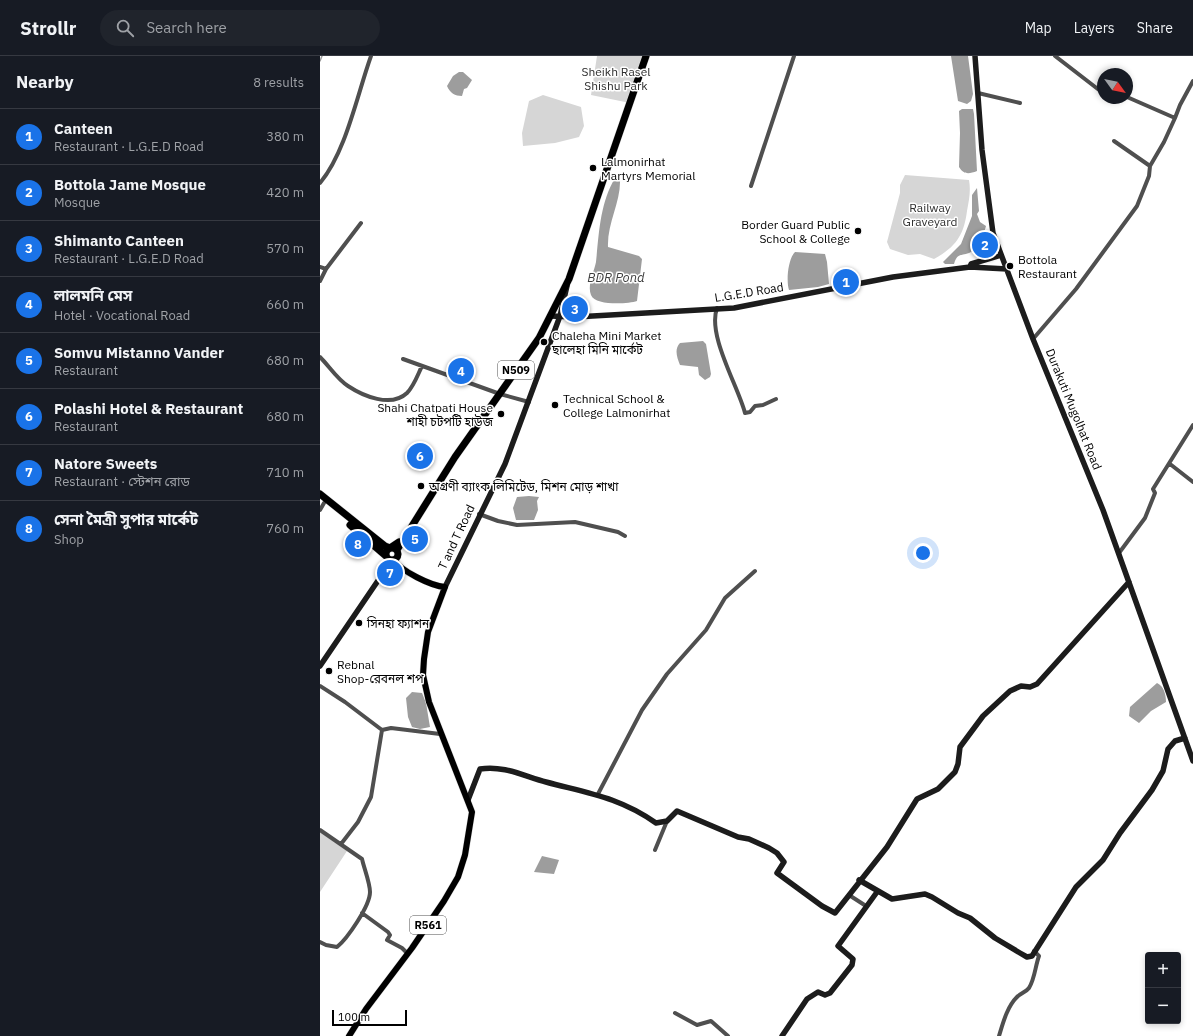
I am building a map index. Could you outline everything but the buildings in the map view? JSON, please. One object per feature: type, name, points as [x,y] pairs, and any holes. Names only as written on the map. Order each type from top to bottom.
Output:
[{"type":"highway","name":"N509","points":[[393,549],[398,554],[391,558],[387,551],[393,549],[401,539],[455,457],[539,338],[569,279],[646,56]]},
{"type":"highway","points":[[320,494],[385,546],[393,549]]},
{"type":"highway","points":[[321,504],[391,558]]},
{"type":"main road","name":"Durakuti Mugolhat Road","points":[[975,56],[988,205],[993,233],[1033,339],[1103,510],[1193,761]]},
{"type":"main road","points":[[970,267],[971,264],[1001,255]]},
{"type":"main road","points":[[970,267],[1007,269]]},
{"type":"main road","name":"L.G.E.D Road","points":[[550,316],[590,316],[750,306],[764,301],[846,287],[893,276],[915,275],[970,267]]},
{"type":"main road","name":"T and T Road","points":[[440,734],[429,702],[423,675],[428,632],[445,587],[505,464],[530,402],[560,316],[569,279]]},
{"type":"main road","points":[[320,666],[391,558],[398,565],[419,578],[445,587]]},
{"type":"main road","points":[[468,800],[480,769],[490,768],[514,771],[546,782],[598,794],[620,802],[656,823],[667,821],[677,811],[738,837],[749,838],[777,853],[784,862],[777,872],[822,906],[835,912],[859,880],[867,873],[917,799],[938,789],[955,772],[958,764],[960,747],[983,716],[1010,691],[1021,686],[1030,687],[1037,684],[1129,582]]},
{"type":"main road","name":"R561","points":[[349,1036],[378,992],[408,954],[444,901],[458,877],[465,855],[472,812],[440,734]]},
{"type":"main road","points":[[859,880],[876,892],[892,899],[925,894],[932,897],[958,913],[970,918],[995,938],[1027,957],[1032,956],[1076,887],[1104,860],[1120,833],[1152,790],[1163,771],[1168,749],[1176,741],[1185,738]]},
{"type":"main road","points":[[782,1036],[807,999],[818,992],[826,995],[830,993],[852,965],[853,959],[838,946],[876,892]]},
{"type":"street","points":[[320,183],[330,171],[351,119],[371,56]]},
{"type":"street","points":[[751,186],[794,56]]},
{"type":"street","points":[[1055,56],[1097,88]]},
{"type":"street","points":[[1033,339],[1076,289],[1137,206],[1150,176],[1150,166],[1164,142],[1180,105],[1193,81]]},
{"type":"street","points":[[978,93],[1020,103]]},
{"type":"street","points":[[1133,100],[1175,118]]},
{"type":"street","points":[[1114,141],[1150,166]]},
{"type":"street","points":[[320,280],[326,269],[361,223]]},
{"type":"street","points":[[320,267],[326,269]]},
{"type":"street","points":[[717,308],[715,313],[718,342],[745,413],[750,412],[755,406],[763,405],[776,399]]},
{"type":"street","points":[[320,357],[347,386],[369,397],[383,400],[400,398],[408,392],[422,366]]},
{"type":"street","points":[[403,359],[500,394],[530,402]]},
{"type":"street","points":[[1119,553],[1145,518],[1155,493],[1153,488],[1170,464],[1193,425]]},
{"type":"street","points":[[1170,464],[1193,482]]},
{"type":"street","points":[[480,514],[498,521],[517,525],[575,522],[618,532],[625,536]]},
{"type":"street","points":[[598,794],[642,710],[667,674],[706,630],[725,598],[755,572]]},
{"type":"street","points":[[320,686],[345,702],[382,730],[391,728],[440,734]]},
{"type":"street","points":[[341,844],[358,822],[371,797],[382,730]]},
{"type":"street","points":[[654,850],[667,821]]},
{"type":"street","points":[[320,830],[362,859],[370,892],[362,913],[343,943],[337,947],[320,942]]},
{"type":"street","points":[[849,895],[866,906]]},
{"type":"street","points":[[362,913],[388,932],[390,935],[387,940],[402,948],[408,954]]},
{"type":"street","points":[[999,1036],[1011,1006],[1017,996],[1028,990],[1034,978],[1034,970],[1039,956],[1034,951]]},
{"type":"street","points":[[675,1013],[697,1026],[711,1021],[728,1036]]},
{"type":"green space","name":"Sheikh Rasel Shishu Park","points":[[597,56],[646,56],[630,103],[591,95]]},
{"type":"green space","points":[[543,95],[581,107],[584,126],[579,137],[555,143],[523,146],[522,133],[529,101]]},
{"type":"green space","name":"Railway Graveyard","points":[[905,175],[969,180],[969,199],[966,219],[961,234],[958,240],[948,250],[934,259],[920,254],[908,255],[890,249],[887,242],[900,193],[900,185]]},
{"type":"green space","points":[[320,832],[347,851],[320,892]]},
{"type":"water","points":[[951,56],[968,56],[973,94],[971,101],[967,104],[958,101]]},
{"type":"water","points":[[459,72],[463,72],[472,80],[467,88],[464,89],[462,96],[453,94],[447,86],[453,76]]},
{"type":"water","points":[[962,109],[973,109],[974,114],[977,171],[969,173],[965,173],[959,167],[959,111]]},
{"type":"water","name":"BDR Pond","points":[[618,177],[620,179],[620,188],[608,238],[608,247],[639,256],[642,259],[637,301],[627,303],[605,303],[594,299],[591,295],[590,287],[596,262],[599,229],[603,208],[610,188],[615,178]]},
{"type":"water","points":[[977,188],[979,211],[977,214],[980,222],[986,226],[982,237],[975,249],[969,253],[958,256],[954,264],[945,264],[943,262],[961,244],[972,216],[972,195]]},
{"type":"water","points":[[795,252],[825,254],[829,284],[818,287],[789,290],[788,270]]},
{"type":"water","points":[[703,341],[706,344],[711,374],[710,377],[705,380],[699,375],[698,367],[680,365],[677,354],[677,348],[680,343]]},
{"type":"water","points":[[517,497],[539,497],[537,501],[538,510],[534,520],[516,520],[513,508]]},
{"type":"water","points":[[1157,683],[1164,691],[1166,702],[1151,711],[1139,723],[1129,716],[1130,707]]},
{"type":"water","points":[[412,692],[422,693],[426,703],[430,727],[420,729],[412,727],[408,717],[406,698]]},
{"type":"water","points":[[542,856],[559,860],[554,874],[534,872]]},
{"type":"waterway","points":[[320,61],[322,56]]},
{"type":"place","name":"Lalmonirhat Martyrs Memorial","points":[[593,168]]},
{"type":"place","name":"Border Guard Public School & College","points":[[858,231]]},
{"type":"place","name":"Bottola Jame Mosque","points":[[985,245]]},
{"type":"place","name":"Bottola Restaurant","points":[[1010,266]]},
{"type":"place","name":"Canteen","points":[[846,282]]},
{"type":"place","name":"Shimanto Canteen","points":[[575,309]]},
{"type":"place","name":"Chaleha Mini Market ছালেহা মিনি মার্কেট","points":[[544,342]]},
{"type":"place","name":"লালমনি মেস","points":[[461,371]]},
{"type":"place","name":"Technical School & College Lalmonirhat","points":[[555,405]]},
{"type":"place","name":"Shahi Chatpati House শাহী চটপটি হাউজ","points":[[501,414]]},
{"type":"place","name":"Polashi Hotel & Restaurant","points":[[420,456]]},
{"type":"place","name":"অগ্রণী ব্যাংক লিমিটেড, মিশন মোড় শাখা","points":[[421,486]]},
{"type":"place","name":"Somvu Mistanno Vander","points":[[415,539]]},
{"type":"place","name":"সেনা মৈত্রী সুপার মার্কেট","points":[[358,544]]},
{"type":"place","name":"Natore Sweets","points":[[390,573]]},
{"type":"place","name":"সিনহা ফ্যাশন","points":[[359,623]]},
{"type":"place","name":"Rebnal Shop-রেবনল শপ","points":[[329,671]]}]
